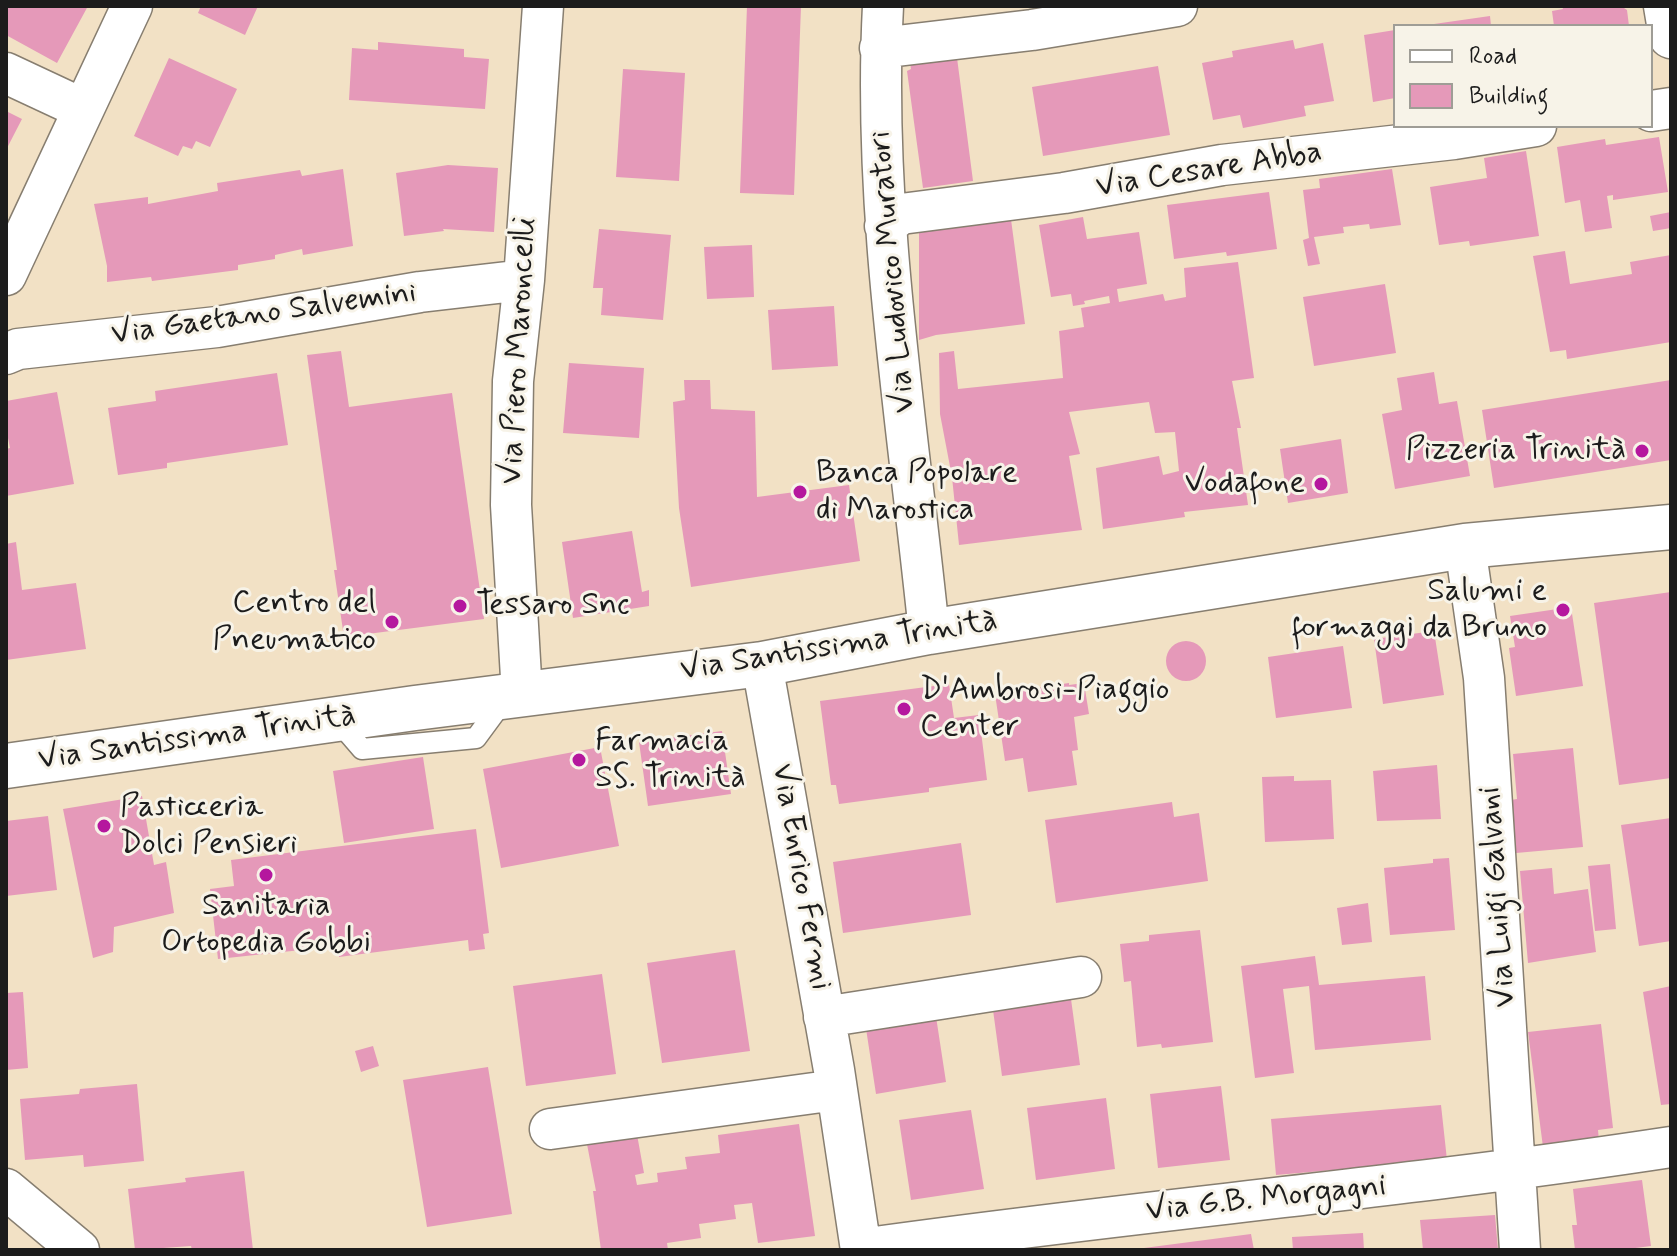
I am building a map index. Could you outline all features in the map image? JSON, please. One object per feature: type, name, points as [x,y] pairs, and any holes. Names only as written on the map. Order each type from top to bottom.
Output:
[{"type":"main road","points":[[1666,6],[1671,36]]},
{"type":"main road","name":"Via Santissima Trinità","points":[[6,766],[762,664],[929,632],[1465,546],[1671,527]]},
{"type":"street","points":[[6,275],[132,6]]},
{"type":"street","name":"Via Piero Maroncelli","points":[[514,696],[513,381],[524,280],[543,6]]},
{"type":"street","name":"Via Ludovico Muratori","points":[[883,6],[880,48],[885,226],[929,632]]},
{"type":"street","points":[[880,48],[1032,30],[1177,6]]},
{"type":"street","points":[[6,73],[83,109]]},
{"type":"street","name":"Via Cesare Abba","points":[[885,226],[901,214],[1064,193],[1222,165],[1454,139],[1523,128]]},
{"type":"street","name":"Via Gaetano Salvemini","points":[[6,354],[18,349],[217,327],[420,292],[524,280]]},
{"type":"street","name":"Via Luigi Galvani","points":[[1465,546],[1484,678],[1520,1250]]},
{"type":"street","name":"Via Enrico Fermi","points":[[762,664],[861,1249]]},
{"type":"street","points":[[824,1017],[1081,977]]},
{"type":"street","points":[[550,1129],[836,1090]]},
{"type":"street","name":"Via G.B. Morgagni","points":[[861,1249],[993,1230],[1517,1170],[1671,1147]]},
{"type":"street","points":[[6,1189],[79,1250]]},
{"type":"building","points":[[6,6],[88,6],[57,63],[6,35]]},
{"type":"building","points":[[201,6],[258,6],[245,35],[198,13]]},
{"type":"building","points":[[747,6],[801,6],[794,195],[740,193]]},
{"type":"building","points":[[1562,6],[1621,6],[1627,10],[1629,24],[1554,24],[1552,11],[1563,9]]},
{"type":"building","points":[[1490,16],[1491,24],[1434,24]]},
{"type":"building","points":[[1393,30],[1393,98],[1373,102],[1364,35]]},
{"type":"building","points":[[1293,40],[1295,49],[1323,43],[1334,101],[1304,106],[1306,116],[1243,128],[1240,115],[1213,120],[1202,63],[1233,57],[1232,51]]},
{"type":"building","points":[[378,42],[464,49],[464,57],[489,59],[485,109],[349,100],[352,48],[378,50]]},
{"type":"building","points":[[956,50],[973,181],[923,188],[907,71],[911,69],[909,56]]},
{"type":"building","points":[[169,58],[237,89],[210,147],[196,141],[192,149],[183,146],[178,156],[134,136]]},
{"type":"building","points":[[1158,66],[1170,135],[1043,156],[1032,87]]},
{"type":"building","points":[[623,69],[685,73],[679,181],[616,177]]},
{"type":"building","points":[[6,111],[22,119],[6,150]]},
{"type":"building","points":[[1659,137],[1668,192],[1613,200],[1613,195],[1607,196],[1612,228],[1585,232],[1580,200],[1565,203],[1557,147],[1605,139],[1606,145]]},
{"type":"building","points":[[1526,151],[1539,236],[1470,246],[1469,241],[1439,245],[1430,187],[1487,178],[1484,158]]},
{"type":"building","points":[[448,165],[498,168],[494,232],[443,229],[404,236],[396,173]]},
{"type":"building","points":[[343,169],[353,246],[303,255],[302,249],[275,255],[275,259],[238,265],[238,270],[152,281],[151,277],[107,282],[107,266],[94,204],[148,197],[148,204],[218,191],[217,183],[300,170],[302,176]]},
{"type":"building","points":[[1392,169],[1401,225],[1370,229],[1369,224],[1343,227],[1344,233],[1314,237],[1320,264],[1308,266],[1303,240],[1309,238],[1303,190],[1320,188],[1319,179]]},
{"type":"building","points":[[1269,192],[1277,249],[1174,259],[1167,205]]},
{"type":"building","points":[[1010,212],[1025,324],[936,335],[919,340],[919,226]]},
{"type":"building","points":[[1671,212],[1671,228],[1653,231],[1650,216]]},
{"type":"building","points":[[1083,217],[1087,239],[1139,232],[1147,284],[1117,289],[1119,302],[1163,294],[1165,301],[1186,297],[1184,268],[1238,262],[1254,378],[1232,381],[1241,428],[1237,428],[1248,505],[1184,512],[1185,517],[1103,529],[1096,468],[1159,456],[1163,475],[1179,471],[1175,432],[1155,433],[1149,402],[1069,412],[1080,454],[1069,456],[1082,530],[959,545],[952,477],[940,414],[939,353],[954,351],[958,389],[1063,378],[1059,331],[1084,327],[1081,308],[1110,303],[1109,296],[1073,306],[1071,294],[1051,297],[1039,225]]},
{"type":"building","points":[[599,229],[671,235],[663,320],[601,315],[603,288],[593,288]]},
{"type":"building","points":[[752,245],[754,297],[707,299],[704,247]]},
{"type":"building","points":[[1565,251],[1570,284],[1632,274],[1630,262],[1671,255],[1671,342],[1567,359],[1566,350],[1550,352],[1533,256]]},
{"type":"building","points":[[1385,284],[1396,353],[1314,366],[1303,297]]},
{"type":"building","points":[[834,306],[838,366],[772,370],[768,310]]},
{"type":"building","points":[[341,351],[349,407],[452,393],[484,619],[344,637],[307,355]]},
{"type":"building","points":[[569,363],[644,368],[639,438],[563,433]]},
{"type":"building","points":[[1434,372],[1439,404],[1457,401],[1470,476],[1395,489],[1382,414],[1402,410],[1397,378]]},
{"type":"building","points":[[277,373],[288,445],[167,463],[167,468],[118,475],[108,408],[156,401],[155,391]]},
{"type":"building","points":[[684,380],[710,380],[711,409],[755,411],[757,497],[849,485],[860,561],[691,587],[679,508],[673,402],[685,400]]},
{"type":"building","points":[[1671,380],[1671,460],[1494,488],[1482,410]]},
{"type":"building","points":[[57,392],[74,484],[6,496],[6,449],[10,448],[6,401]]},
{"type":"building","points":[[1341,439],[1348,493],[1288,503],[1280,449]]},
{"type":"building","points":[[632,531],[642,592],[649,590],[649,606],[573,618],[562,542]]},
{"type":"building","points":[[16,542],[22,590],[76,583],[86,649],[6,660],[6,544]]},
{"type":"building","points":[[1671,592],[1671,778],[1619,785],[1594,603]]},
{"type":"building","points":[[1571,607],[1583,686],[1516,696],[1509,648],[1515,647],[1510,616]]},
{"type":"building","points":[[1434,631],[1444,695],[1383,704],[1374,639]]},
{"type":"building","points":[[1186,641],[1200,647],[1206,661],[1200,675],[1186,681],[1172,675],[1166,661],[1172,647]]},
{"type":"building","points":[[1343,646],[1352,708],[1276,718],[1268,657]]},
{"type":"building","points":[[1084,683],[1089,714],[1074,717],[1078,750],[1072,751],[1077,785],[1028,792],[1023,758],[1005,761],[995,694]]},
{"type":"building","points":[[949,684],[954,718],[979,715],[987,780],[929,788],[929,792],[839,804],[836,785],[831,785],[820,701]]},
{"type":"building","points":[[722,731],[731,794],[648,806],[639,742]]},
{"type":"building","points":[[600,747],[619,846],[501,868],[483,769]]},
{"type":"building","points":[[1573,748],[1583,847],[1516,853],[1511,800],[1517,799],[1513,754]]},
{"type":"building","points":[[423,757],[434,829],[344,843],[333,771]]},
{"type":"building","points":[[1437,765],[1441,819],[1377,821],[1373,771]]},
{"type":"building","points":[[1294,776],[1294,781],[1331,780],[1334,839],[1265,842],[1262,777]]},
{"type":"building","points":[[142,796],[154,865],[166,862],[174,913],[114,927],[113,952],[93,958],[63,809]]},
{"type":"building","points":[[1172,802],[1174,817],[1199,813],[1208,881],[1056,903],[1045,820]]},
{"type":"building","points":[[48,816],[57,890],[6,896],[6,821]]},
{"type":"building","points":[[1671,818],[1671,941],[1639,946],[1621,825]]},
{"type":"building","points":[[476,829],[489,933],[483,934],[485,949],[469,951],[468,940],[339,957],[338,946],[218,959],[210,889],[234,886],[231,860]]},
{"type":"building","points":[[961,843],[971,915],[843,933],[833,862]]},
{"type":"building","points":[[1449,858],[1455,930],[1390,935],[1384,868],[1433,863],[1433,859]]},
{"type":"building","points":[[1610,864],[1616,929],[1595,931],[1588,866]]},
{"type":"building","points":[[1552,868],[1554,894],[1588,889],[1596,952],[1528,963],[1520,871]]},
{"type":"building","points":[[1368,903],[1372,942],[1342,945],[1337,908]]},
{"type":"building","points":[[1200,930],[1213,1042],[1162,1048],[1161,1044],[1137,1047],[1131,981],[1124,982],[1120,944],[1149,941],[1149,935]]},
{"type":"building","points":[[735,950],[750,1051],[662,1063],[647,963]]},
{"type":"building","points":[[1315,956],[1319,985],[1425,976],[1431,1040],[1315,1050],[1309,986],[1283,989],[1294,1073],[1255,1078],[1241,966]]},
{"type":"building","points":[[602,974],[616,1074],[526,1086],[513,986]]},
{"type":"building","points":[[1671,986],[1671,1104],[1661,1105],[1643,992]]},
{"type":"building","points":[[23,992],[28,1068],[6,1070],[6,993]]},
{"type":"building","points":[[1071,999],[1080,1065],[1002,1076],[993,1010]]},
{"type":"building","points":[[935,1010],[946,1082],[876,1094],[865,1022]]},
{"type":"building","points":[[1601,1024],[1613,1128],[1598,1130],[1599,1141],[1543,1147],[1528,1032]]},
{"type":"building","points":[[373,1046],[379,1066],[361,1072],[355,1051]]},
{"type":"building","points":[[488,1067],[512,1214],[427,1227],[403,1080]]},
{"type":"building","points":[[137,1084],[144,1161],[84,1167],[83,1155],[25,1160],[20,1099],[79,1094],[80,1089]]},
{"type":"building","points":[[1221,1086],[1230,1160],[1158,1168],[1150,1094]]},
{"type":"building","points":[[1106,1098],[1115,1169],[1036,1180],[1027,1108]]},
{"type":"building","points":[[1441,1105],[1447,1160],[1276,1175],[1271,1119]]},
{"type":"building","points":[[971,1110],[984,1189],[911,1200],[899,1120]]},
{"type":"building","points":[[799,1124],[815,1236],[758,1243],[752,1203],[734,1205],[736,1219],[699,1224],[701,1238],[667,1243],[668,1250],[601,1250],[593,1191],[596,1191],[586,1139],[636,1129],[644,1173],[635,1175],[637,1185],[658,1182],[657,1173],[687,1169],[685,1157],[720,1153],[718,1135]]},
{"type":"building","points":[[244,1171],[253,1250],[192,1250],[191,1246],[135,1250],[128,1189]]},
{"type":"building","points":[[1642,1180],[1651,1246],[1575,1250],[1572,1225],[1577,1225],[1573,1189]]},
{"type":"building","points":[[1495,1215],[1498,1250],[1423,1250],[1420,1220]]},
{"type":"building","points":[[1363,1233],[1364,1250],[1293,1250],[1292,1237]]},
{"type":"building","points":[[1251,1234],[1254,1250],[1144,1250],[1144,1248]]},
{"type":"place","name":"Pizzeria Trinità","points":[[1642,451]]},
{"type":"place","name":"Vodafone","points":[[1321,484]]},
{"type":"place","name":"Banca Popolare di Marostica","points":[[800,492]]},
{"type":"place","name":"Tessaro Snc","points":[[460,606]]},
{"type":"place","name":"Salumi e formaggi da Bruno","points":[[1563,610]]},
{"type":"place","name":"Centro del Pneumatico","points":[[392,622]]},
{"type":"place","name":"D'Ambrosi-Piaggio Center","points":[[904,709]]},
{"type":"place","name":"Farmacia SS. Trinità","points":[[579,760]]},
{"type":"place","name":"Pasticceria Dolci Pensieri","points":[[104,826]]},
{"type":"place","name":"Sanitaria Ortopedia Gobbi","points":[[266,875]]}]
